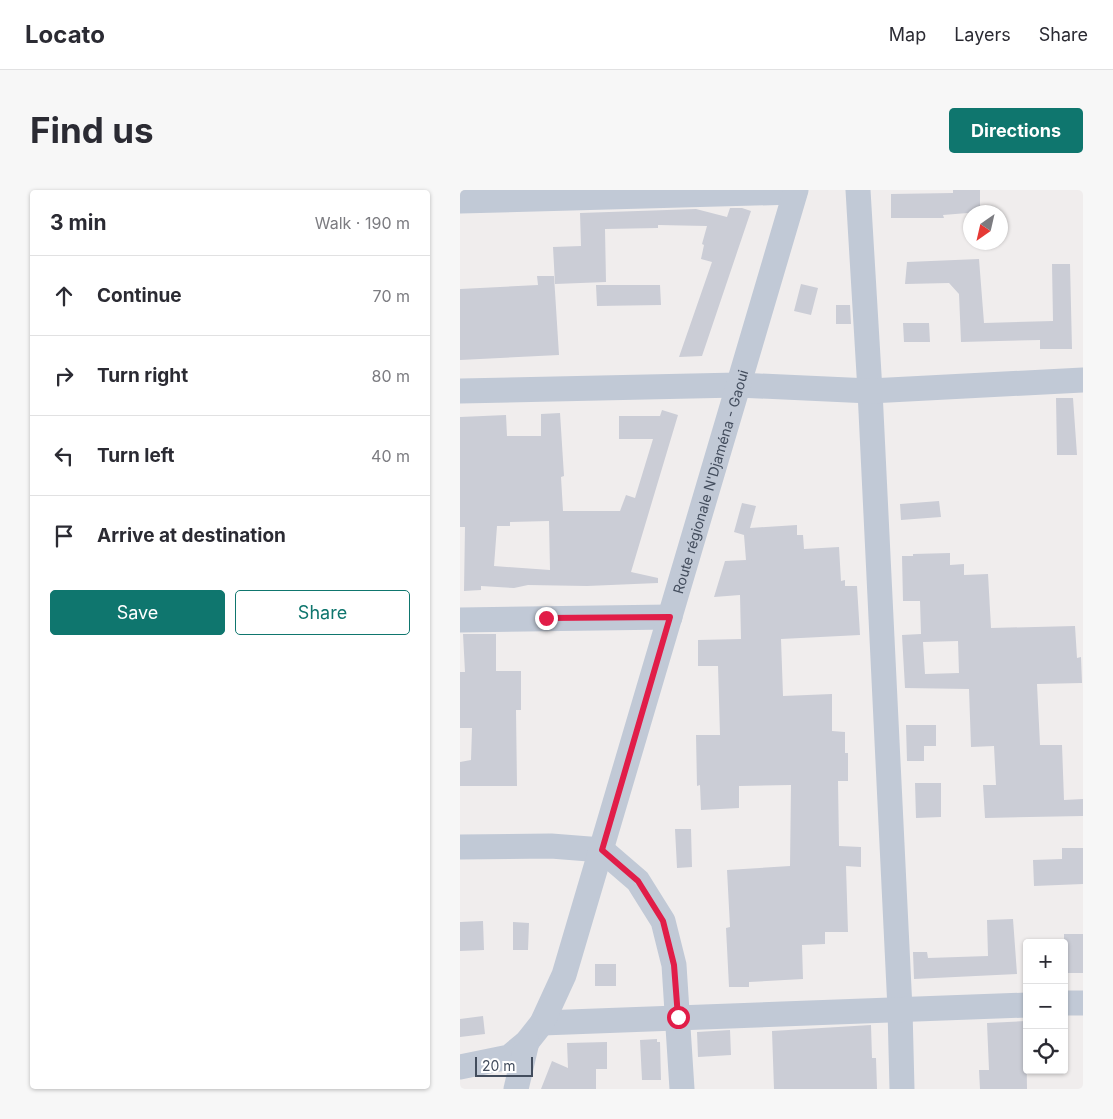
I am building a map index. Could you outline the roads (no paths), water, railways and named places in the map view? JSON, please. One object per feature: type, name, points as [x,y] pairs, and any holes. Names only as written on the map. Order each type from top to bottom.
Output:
[{"type":"street","points":[[858,190],[870,391],[900,1010],[902,1089]]},
{"type":"street","points":[[460,201],[796,191]]},
{"type":"street","name":"Route régionale N'Djaména - Gaoui","points":[[460,1067],[509,1057],[535,1032],[564,975],[796,191]]},
{"type":"street","points":[[460,390],[738,385],[870,391],[1083,380]]},
{"type":"street","points":[[460,620],[670,617]]},
{"type":"street","points":[[460,847],[551,846],[602,850],[638,881],[663,921],[674,965],[682,1089]]},
{"type":"street","points":[[1068,1004],[1083,1003]]},
{"type":"street","points":[[516,1089],[535,1032],[678,1017],[1023,1005]]}]
